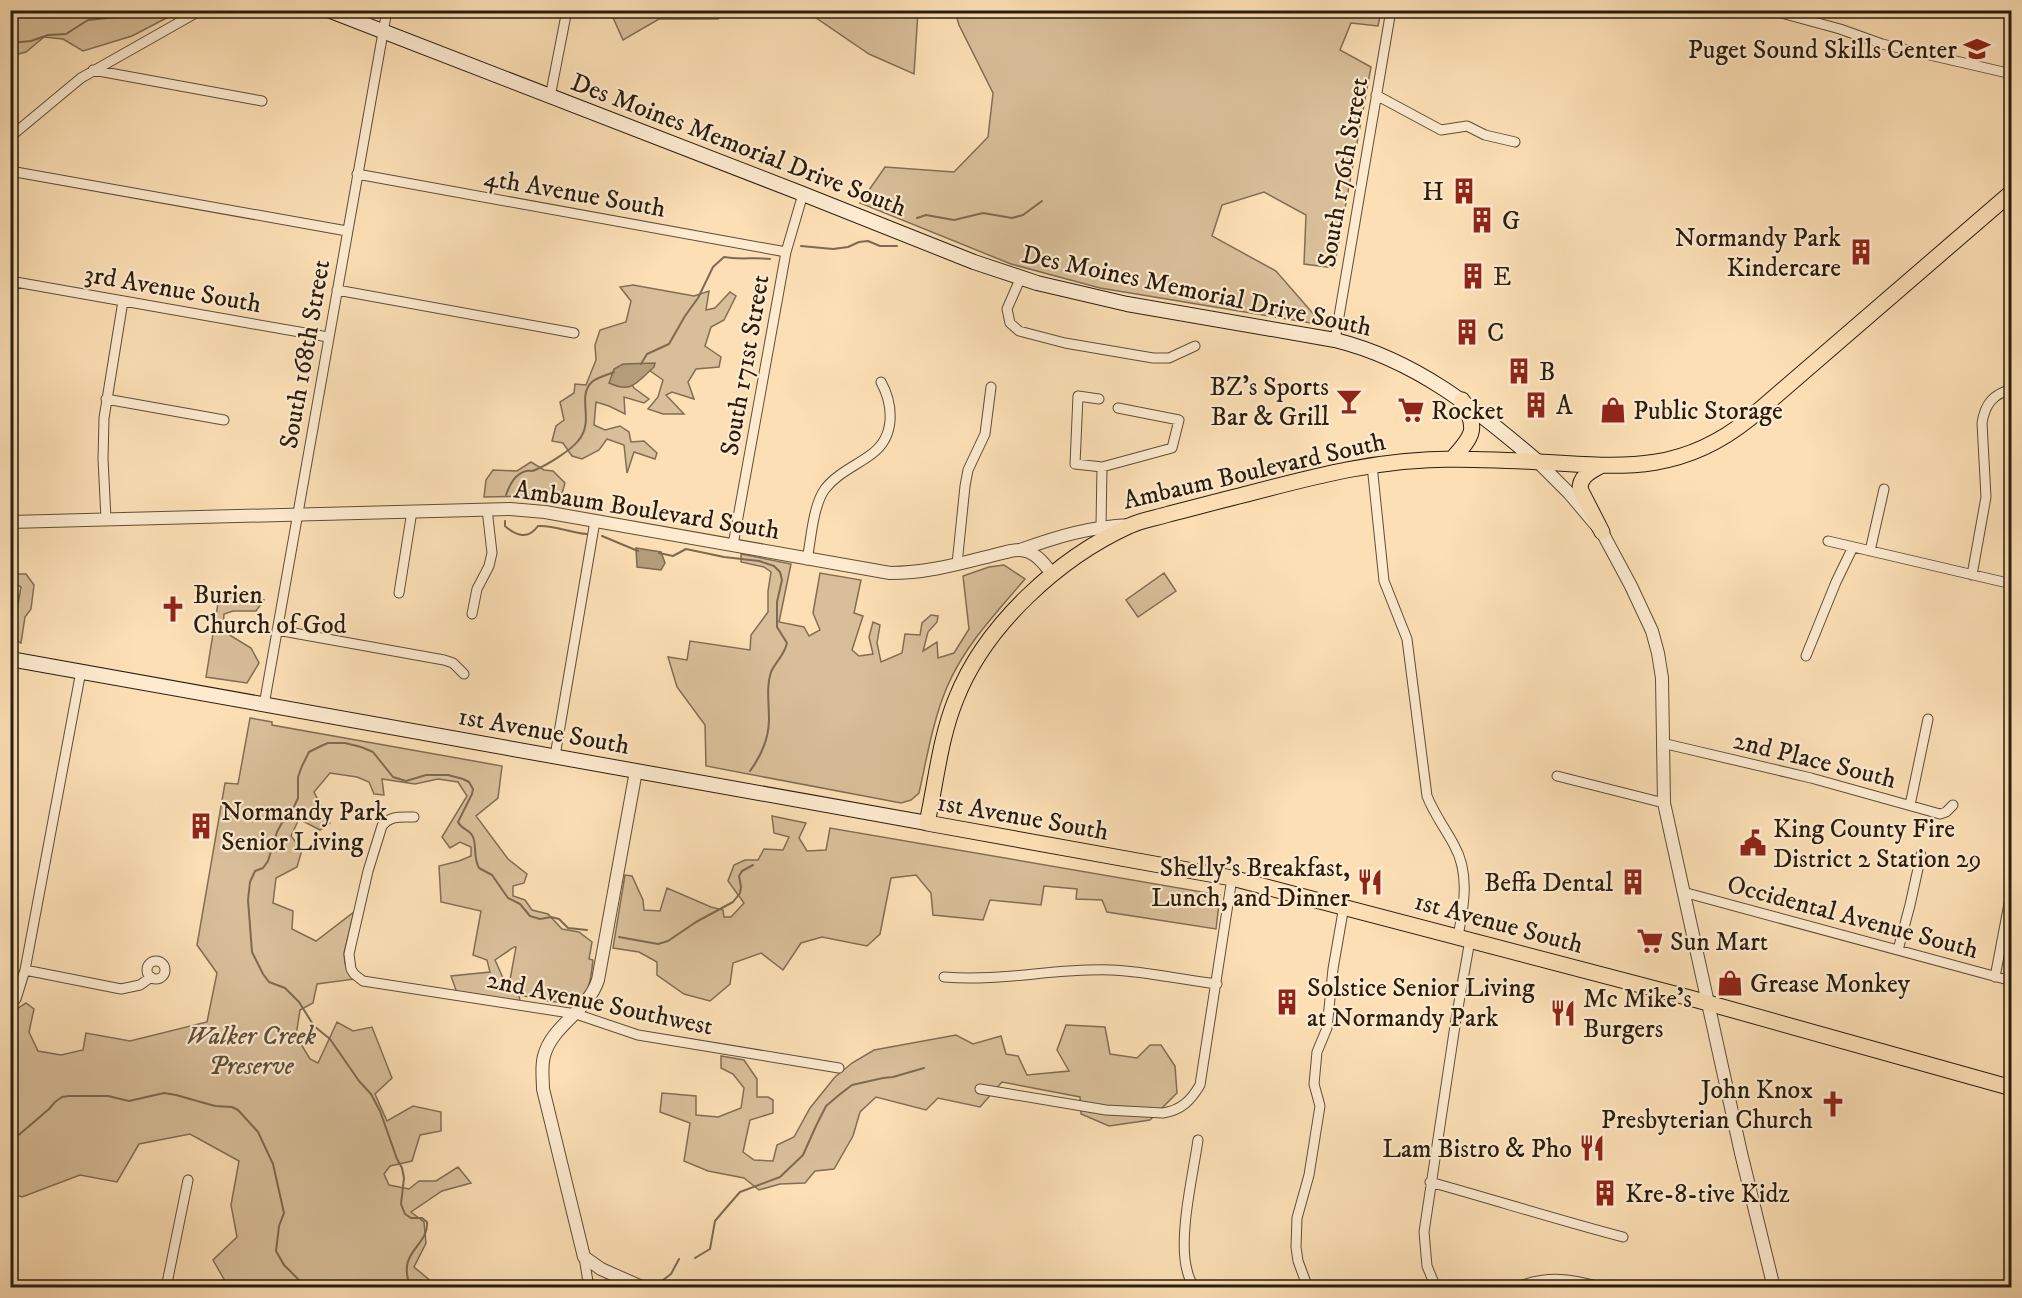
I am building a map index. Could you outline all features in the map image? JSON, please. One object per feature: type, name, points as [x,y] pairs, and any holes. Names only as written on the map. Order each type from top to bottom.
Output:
[{"type":"main road","name":"Des Moines Memorial Drive South","points":[[328,10],[975,262],[1021,277],[1127,304],[1361,346],[1398,362],[1462,400],[1538,462]]},
{"type":"main road","points":[[1538,462],[1600,466],[1657,463],[1684,456],[1739,428],[2012,192]]},
{"type":"main road","points":[[1452,459],[1467,444],[1472,430],[1472,418],[1462,400]]},
{"type":"main road","name":"Ambaum Boulevard South","points":[[1132,525],[1327,473],[1372,465],[1452,459],[1538,462]]},
{"type":"main road","points":[[1600,466],[1584,476],[1580,489],[1602,532]]},
{"type":"main road","points":[[927,823],[945,734],[956,698],[993,636],[1015,610],[1052,574],[1085,549],[1132,525]]},
{"type":"main road","name":"1st Avenue South","points":[[10,659],[1232,878],[1708,1003],[2012,1088]]},
{"type":"street","points":[[10,137],[93,70],[201,10]]},
{"type":"street","name":"South 168th Street","points":[[264,705],[296,513],[387,10]]},
{"type":"street","points":[[550,97],[567,10]]},
{"type":"street","name":"South 176th Street","points":[[1335,340],[1391,10]]},
{"type":"street","points":[[1751,10],[1760,10]]},
{"type":"street","points":[[1770,10],[1840,29],[1882,44],[2012,74]]},
{"type":"street","points":[[93,70],[262,101]]},
{"type":"street","points":[[1376,95],[1441,130],[1467,126],[1485,135],[1515,142]]},
{"type":"street","points":[[10,171],[347,231]]},
{"type":"street","name":"4th Avenue South","points":[[357,174],[786,252]]},
{"type":"street","name":"South 171st Street","points":[[733,545],[786,252],[803,194]]},
{"type":"street","points":[[1021,277],[1007,309],[1010,323],[1019,331],[1065,343],[1153,358],[1169,358],[1195,346]]},
{"type":"street","points":[[10,301],[12,281]]},
{"type":"street","name":"3rd Avenue South","points":[[12,281],[328,337]]},
{"type":"street","points":[[337,290],[574,333]]},
{"type":"street","points":[[106,519],[103,459],[104,418],[123,301]]},
{"type":"street","points":[[807,560],[818,502],[825,489],[836,478],[876,452],[890,426],[889,397],[881,382]]},
{"type":"street","points":[[957,564],[968,470],[985,434],[991,387]]},
{"type":"street","points":[[1972,575],[1986,497],[1983,414],[1992,398],[2012,389]]},
{"type":"street","points":[[1098,399],[1078,396],[1075,464],[1102,467],[1172,448],[1179,420],[1118,408]]},
{"type":"street","points":[[106,399],[224,420]]},
{"type":"street","points":[[1538,462],[1569,493],[1602,532],[1634,591],[1652,631],[1662,678],[1664,803],[1740,1153],[1774,1287]]},
{"type":"street","points":[[1372,465],[1384,581],[1407,639],[1426,796],[1455,846],[1462,863],[1465,900],[1464,938],[1424,1232],[1427,1266],[1436,1287]]},
{"type":"street","points":[[1101,526],[1102,467]]},
{"type":"street","points":[[1870,552],[1884,489]]},
{"type":"street","points":[[472,614],[477,589],[489,566],[492,553],[487,509]]},
{"type":"street","name":"Ambaum Boulevard South","points":[[10,522],[296,513],[528,510],[890,573],[913,573],[1020,550],[1066,534],[1101,526],[1132,525]]},
{"type":"street","points":[[399,593],[412,511]]},
{"type":"street","points":[[555,756],[595,521]]},
{"type":"street","points":[[1827,541],[2012,584]]},
{"type":"street","points":[[1806,656],[1853,547]]},
{"type":"street","points":[[1020,550],[1034,554],[1052,574]]},
{"type":"street","points":[[277,630],[444,660],[453,663],[464,674]]},
{"type":"street","points":[[12,1005],[25,970],[81,671]]},
{"type":"street","points":[[1910,805],[1928,718]]},
{"type":"street","name":"2nd Place South","points":[[1662,743],[1811,778],[1940,814],[1953,805]]},
{"type":"street","points":[[589,1287],[584,1257],[543,1089],[542,1067],[551,1040],[594,991],[600,974],[636,771]]},
{"type":"street","points":[[1557,776],[1664,803]]},
{"type":"street","name":"2nd Avenue Southwest","points":[[414,817],[386,820],[368,871],[349,954],[354,974],[363,981],[576,1014],[638,1035],[839,1068]]},
{"type":"street","points":[[1898,950],[1921,855]]},
{"type":"street","points":[[980,1089],[1106,1110],[1163,1113],[1173,1112],[1182,1107],[1192,1098],[1200,1085],[1232,878]]},
{"type":"street","points":[[1995,977],[2012,888]]},
{"type":"street","name":"Occidental Avenue South","points":[[1683,892],[2012,981]]},
{"type":"street","points":[[1308,1287],[1298,1261],[1297,1218],[1309,1175],[1320,1106],[1314,1084],[1317,1052],[1328,1028],[1333,969],[1344,906]]},
{"type":"street","points":[[25,970],[121,989],[140,985],[151,977]]},
{"type":"street","points":[[944,977],[972,980],[1112,970],[1216,984]]},
{"type":"street","points":[[1194,1287],[1187,1271],[1184,1251],[1198,1140]]},
{"type":"street","points":[[166,1287],[188,1180]]},
{"type":"street","points":[[1430,1182],[1546,1217],[1623,1237]]},
{"type":"street","points":[[584,1257],[601,1269],[644,1287]]},
{"type":"street","points":[[1515,1287],[1542,1279],[1574,1281],[1605,1287]]},
{"type":"green space","points":[[29,10],[180,11],[132,36],[83,51],[63,39],[44,37],[26,52],[11,56],[11,15]]},
{"type":"green space","points":[[610,11],[725,11],[718,19],[659,19],[623,40]]},
{"type":"green space","points":[[806,11],[918,11],[914,74],[869,54]]},
{"type":"green space","points":[[955,11],[1381,11],[1378,26],[1351,23],[1340,50],[1371,67],[1334,268],[1304,264],[1306,215],[1264,192],[1222,205],[1212,236],[1276,271],[1323,325],[1100,288],[1011,264],[860,203],[885,167],[954,172],[988,137],[993,93],[959,25]]},
{"type":"green space","points":[[633,285],[694,296],[709,291],[706,310],[715,308],[730,292],[736,296],[724,320],[711,327],[705,346],[721,357],[719,367],[696,369],[688,382],[694,399],[672,392],[666,395],[684,414],[663,414],[648,409],[658,397],[663,380],[646,368],[625,373],[634,388],[649,399],[644,403],[624,397],[625,414],[596,402],[594,425],[605,430],[620,426],[629,432],[631,442],[644,441],[657,453],[655,459],[634,452],[627,473],[624,445],[607,439],[599,450],[582,459],[572,456],[563,443],[552,441],[556,426],[564,420],[560,402],[574,393],[575,384],[586,385],[596,360],[595,345],[600,330],[626,322],[631,301],[620,287]]},
{"type":"green space","points":[[531,462],[544,470],[553,471],[565,483],[560,500],[547,496],[484,497],[486,480],[493,470],[517,471]]},
{"type":"green space","points":[[741,554],[791,564],[779,622],[804,627],[809,636],[820,630],[813,613],[820,573],[861,580],[854,613],[863,616],[852,650],[859,656],[873,654],[869,637],[873,622],[880,625],[877,643],[881,662],[902,653],[905,634],[920,635],[922,623],[931,615],[938,616],[937,622],[928,632],[923,651],[937,642],[938,658],[954,653],[969,629],[963,576],[989,567],[1004,565],[1025,579],[982,630],[954,672],[938,712],[919,793],[911,800],[901,803],[706,766],[705,725],[677,687],[668,657],[687,660],[690,641],[750,650],[751,635],[768,612],[771,572],[764,567],[741,562]]},
{"type":"green space","points":[[1164,573],[1176,591],[1138,617],[1126,600]]},
{"type":"green space","points":[[11,574],[26,574],[34,585],[31,609],[25,617],[21,643],[11,638],[21,587],[11,581]]},
{"type":"green space","points":[[220,591],[264,600],[256,611],[233,611],[224,614],[223,631],[251,648],[259,663],[247,683],[206,677]]},
{"type":"green space","name":"Walker Creek Preserve","points":[[250,718],[272,722],[272,725],[502,766],[498,798],[476,816],[508,859],[527,874],[524,883],[513,886],[513,896],[525,900],[532,910],[548,914],[562,929],[579,932],[592,942],[589,959],[593,960],[589,985],[583,996],[575,1000],[557,1002],[519,995],[520,1001],[457,993],[451,976],[490,972],[487,960],[473,955],[481,911],[441,902],[439,866],[471,856],[471,847],[460,842],[450,848],[442,837],[467,796],[458,782],[438,779],[415,784],[382,779],[384,795],[374,794],[369,782],[357,777],[330,773],[314,792],[330,823],[320,830],[299,819],[291,836],[302,850],[297,867],[276,878],[273,903],[293,911],[292,929],[316,941],[354,912],[344,953],[345,964],[348,964],[355,979],[317,984],[313,1003],[300,1010],[296,1036],[310,1059],[318,1063],[337,1022],[353,1031],[372,1027],[392,1078],[375,1094],[387,1121],[413,1106],[441,1112],[441,1131],[420,1135],[412,1161],[390,1166],[384,1174],[389,1185],[409,1189],[419,1181],[436,1181],[458,1167],[471,1183],[442,1191],[411,1212],[424,1222],[426,1243],[414,1267],[438,1287],[222,1287],[225,1281],[213,1260],[237,1237],[231,1205],[239,1161],[190,1134],[139,1144],[117,1182],[80,1175],[22,1197],[11,1193],[11,1013],[26,1003],[34,1009],[29,1032],[38,1051],[61,1055],[83,1050],[86,1033],[130,1041],[207,1022],[217,973],[197,945],[225,783],[238,784]],"holes":[[[516,947],[510,980],[503,978],[495,960]]]},
{"type":"green space","points":[[772,816],[806,823],[799,838],[807,851],[826,850],[830,828],[1220,895],[1216,929],[1107,912],[1102,900],[1076,899],[1077,889],[1044,886],[1041,905],[990,900],[983,920],[933,915],[931,893],[916,875],[891,878],[880,934],[867,946],[822,937],[801,943],[783,970],[761,953],[733,963],[730,984],[710,1001],[684,994],[657,975],[657,962],[639,952],[613,948],[625,875],[632,876],[643,900],[644,910],[660,911],[667,888],[723,910],[724,917],[731,917],[744,903],[728,881],[734,865],[745,860],[758,860],[764,849],[783,850],[789,837],[774,833]]},
{"type":"green space","points":[[1066,1025],[1105,1027],[1110,1054],[1137,1058],[1150,1045],[1161,1045],[1175,1066],[1177,1093],[1150,1120],[1109,1126],[1081,1114],[1080,1097],[1002,1082],[980,1107],[938,1098],[926,1110],[876,1097],[860,1112],[853,1136],[834,1169],[815,1171],[805,1183],[780,1184],[759,1190],[744,1178],[708,1171],[684,1161],[690,1123],[660,1112],[662,1093],[696,1096],[696,1115],[718,1117],[741,1108],[744,1088],[733,1074],[721,1068],[721,1056],[744,1060],[757,1079],[757,1097],[768,1097],[773,1100],[773,1113],[750,1120],[743,1152],[754,1160],[773,1161],[777,1145],[794,1137],[810,1108],[835,1077],[852,1063],[874,1050],[956,1035],[973,1044],[1001,1036],[1006,1054],[1018,1056],[1027,1075],[1069,1071],[1057,1050]]},
{"type":"shaded area","points":[[655,363],[654,367],[634,385],[623,387],[609,383],[614,369],[623,364]]},
{"type":"shaded area","points":[[636,548],[661,552],[665,563],[661,570],[637,567]]},
{"type":"waterway","points":[[10,43],[31,41],[48,35],[66,34],[88,20],[127,16],[143,10]]},
{"type":"waterway","points":[[917,218],[926,215],[954,220],[983,213],[1012,218],[1023,215],[1042,201]]},
{"type":"waterway","points":[[801,246],[833,249],[868,241],[880,246],[897,246]]},
{"type":"waterway","points":[[641,364],[647,354],[669,344],[698,298],[713,267],[724,257],[770,259]]},
{"type":"waterway","points":[[506,495],[511,483],[519,474],[534,471],[546,465],[578,441],[585,425],[585,401],[588,387],[593,381],[614,372]]},
{"type":"waterway","points":[[505,521],[505,526],[522,535],[530,533],[538,526],[587,534]]},
{"type":"waterway","points":[[602,536],[638,551]]},
{"type":"waterway","points":[[659,553],[673,556],[686,549],[759,561],[774,566],[780,572],[782,580],[777,602],[777,627],[787,643],[769,678],[768,733],[761,753],[750,771]]},
{"type":"waterway","points":[[411,1288],[407,1266],[410,1257],[423,1238],[427,1222],[422,1218],[411,1218],[405,1214],[401,1204],[404,1178],[402,1168],[380,1111],[371,1094],[359,1081],[330,1039],[314,1026],[299,1002],[285,988],[269,982],[252,952],[248,900],[250,882],[255,871],[263,868],[268,861],[277,832],[298,798],[298,777],[309,752],[328,743],[345,743],[373,752],[393,777],[406,781],[426,775],[448,775],[469,782],[473,789],[472,794],[458,822],[473,837],[479,868],[492,875],[508,898],[520,904],[530,916],[540,919],[551,917],[559,919],[568,928],[587,930]]},
{"type":"waterway","points":[[619,937],[658,944],[668,941],[696,922],[733,902],[740,893],[739,876],[742,871],[753,865]]},
{"type":"waterway","points":[[695,1258],[710,1249],[715,1221],[740,1192],[780,1177],[803,1155],[826,1106],[839,1095],[852,1085],[924,1068]]},
{"type":"waterway","points":[[10,1138],[14,1139],[62,1097],[69,1096],[108,1096],[129,1101],[164,1093],[238,1110],[258,1132],[273,1164],[284,1213],[279,1226],[276,1251],[284,1265],[298,1279],[301,1288]]},
{"type":"waterway","points":[[659,1283],[671,1274],[679,1259]]},
{"type":"place","name":"Puget Sound Skills Center","points":[[1977,49]]},
{"type":"place","name":"H","points":[[1464,191]]},
{"type":"place","name":"G","points":[[1482,220]]},
{"type":"place","name":"Normandy Park Kindercare","points":[[1861,252]]},
{"type":"place","name":"E","points":[[1473,276]]},
{"type":"place","name":"C","points":[[1467,332]]},
{"type":"place","name":"B","points":[[1519,371]]},
{"type":"place","name":"BZ's Sports Bar & Grill","points":[[1349,401]]},
{"type":"place","name":"A","points":[[1536,405]]},
{"type":"place","name":"Rocket","points":[[1411,410]]},
{"type":"place","name":"Public Storage","points":[[1613,410]]},
{"type":"place","name":"Burien Church of God","points":[[173,609]]},
{"type":"place","name":"Normandy Park Senior Living","points":[[201,826]]},
{"type":"place","name":"King County Fire District 2 Station 29","points":[[1753,843]]},
{"type":"place","name":"Shelly's Breakfast, Lunch, and Dinner","points":[[1370,882]]},
{"type":"place","name":"Beffa Dental","points":[[1633,882]]},
{"type":"place","name":"Sun Mart","points":[[1650,941]]},
{"type":"place","name":"Grease Monkey","points":[[1730,983]]},
{"type":"place","name":"Solstice Senior Living at Normandy Park","points":[[1287,1002]]},
{"type":"place","name":"Mc Mike's Burgers","points":[[1563,1013]]},
{"type":"place","name":"John Knox Presbyterian Church","points":[[1833,1104]]},
{"type":"place","name":"Lam Bistro & Pho","points":[[1592,1148]]},
{"type":"place","name":"Kre-8-tive Kidz","points":[[1605,1193]]}]
